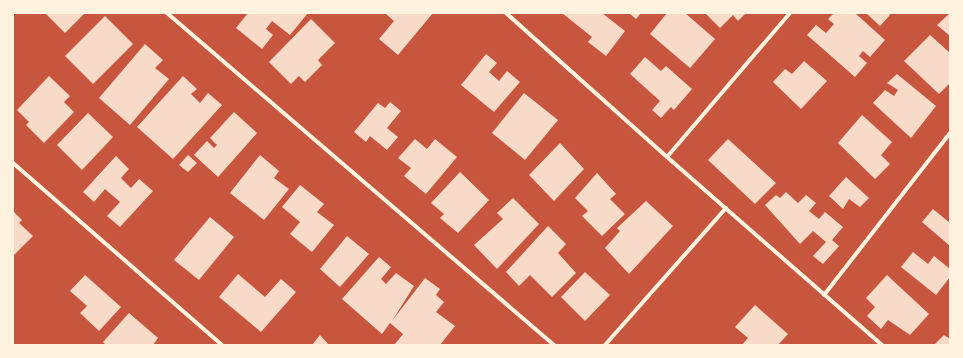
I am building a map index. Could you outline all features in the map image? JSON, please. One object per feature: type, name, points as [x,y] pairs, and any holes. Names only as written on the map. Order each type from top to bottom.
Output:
[{"type":"street","points":[[167,13],[554,345]]},
{"type":"street","points":[[667,157],[790,13]]},
{"type":"street","points":[[508,14],[667,157],[882,345]]},
{"type":"street","points":[[824,295],[950,133]]},
{"type":"street","points":[[13,163],[222,345]]},
{"type":"street","points":[[605,345],[726,208]]},
{"type":"building","points":[[45,13],[85,13],[65,33]]},
{"type":"building","points":[[248,13],[308,13],[290,35],[272,21],[266,29],[273,35],[262,49],[236,28]]},
{"type":"building","points":[[433,13],[398,55],[379,39],[394,21],[386,14]]},
{"type":"building","points":[[562,13],[602,13],[625,31],[606,56],[588,42],[592,37]]},
{"type":"building","points":[[629,13],[641,13],[636,19]]},
{"type":"building","points":[[667,13],[685,13],[715,39],[690,68],[650,34]]},
{"type":"building","points":[[705,13],[746,13],[738,21],[733,15],[720,28]]},
{"type":"building","points":[[834,13],[855,13],[885,40],[870,57],[863,51],[859,56],[867,63],[855,77],[807,35],[816,25],[826,33],[834,24],[828,19]]},
{"type":"building","points":[[866,13],[888,13],[890,15],[880,26]]},
{"type":"building","points":[[950,13],[950,36],[937,25]]},
{"type":"building","points":[[105,16],[133,44],[93,84],[65,56]]},
{"type":"building","points":[[311,19],[335,43],[318,60],[322,65],[305,82],[299,76],[291,84],[269,62]]},
{"type":"building","points":[[930,35],[950,53],[950,83],[939,94],[904,61]]},
{"type":"building","points":[[145,44],[163,60],[155,68],[169,79],[130,125],[99,98]]},
{"type":"building","points":[[486,54],[497,63],[489,72],[499,81],[507,71],[520,82],[494,112],[461,85]]},
{"type":"building","points":[[645,57],[661,71],[666,66],[692,89],[674,110],[671,107],[661,118],[652,110],[660,101],[630,74]]},
{"type":"building","points":[[804,61],[827,81],[801,109],[773,82],[785,69],[792,74]]},
{"type":"building","points":[[897,74],[936,106],[911,138],[873,103],[885,90],[894,96],[898,90],[887,83]]},
{"type":"building","points":[[49,76],[70,96],[64,102],[74,112],[44,143],[26,125],[29,122],[17,110]]},
{"type":"building","points":[[183,76],[197,89],[191,94],[200,103],[208,93],[222,105],[173,159],[137,127]]},
{"type":"building","points":[[524,93],[558,120],[525,160],[492,133]]},
{"type":"building","points":[[390,102],[401,111],[387,128],[398,137],[387,150],[370,136],[366,142],[354,132],[378,103],[385,108]]},
{"type":"building","points":[[234,112],[257,133],[218,177],[194,155],[207,141],[214,148],[217,145],[210,138]]},
{"type":"building","points":[[88,113],[113,137],[82,170],[57,145]]},
{"type":"building","points":[[862,115],[892,142],[881,155],[890,164],[875,179],[838,143]]},
{"type":"building","points":[[415,139],[427,149],[435,139],[457,157],[426,194],[404,176],[411,168],[398,158]]},
{"type":"building","points":[[728,139],[776,183],[755,204],[708,160]]},
{"type":"building","points":[[560,143],[584,169],[554,201],[529,175]]},
{"type":"building","points":[[188,155],[197,163],[188,172],[179,165]]},
{"type":"building","points":[[260,155],[279,171],[274,178],[289,189],[264,220],[230,193]]},
{"type":"building","points":[[116,156],[129,169],[121,178],[131,188],[139,179],[153,191],[120,227],[107,216],[120,202],[105,189],[94,202],[83,192]]},
{"type":"building","points":[[460,172],[489,200],[458,233],[440,218],[444,214],[431,203]]},
{"type":"building","points":[[597,173],[616,194],[610,199],[625,214],[602,236],[582,216],[588,211],[575,198]]},
{"type":"building","points":[[846,177],[869,198],[860,207],[849,199],[843,209],[829,196]]},
{"type":"building","points":[[300,185],[324,204],[317,212],[334,225],[312,252],[290,234],[300,222],[282,207]]},
{"type":"building","points":[[786,192],[798,203],[806,195],[816,203],[809,211],[819,219],[825,212],[843,227],[832,240],[839,246],[823,264],[813,256],[826,242],[813,231],[800,244],[765,205],[776,195],[780,198]]},
{"type":"building","points":[[513,198],[539,224],[497,269],[474,245],[503,219],[497,213]]},
{"type":"building","points":[[646,201],[673,226],[629,274],[605,248],[620,231],[617,228]]},
{"type":"building","points":[[933,209],[950,223],[950,246],[922,222]]},
{"type":"building","points":[[13,211],[22,220],[19,223],[33,236],[13,256]]},
{"type":"building","points":[[210,217],[234,237],[199,280],[174,260]]},
{"type":"building","points":[[548,226],[566,244],[558,253],[576,273],[552,297],[530,275],[519,286],[506,272]]},
{"type":"building","points":[[347,236],[369,254],[340,287],[320,269]]},
{"type":"building","points":[[913,252],[928,264],[934,256],[950,269],[950,277],[936,295],[901,267]]},
{"type":"building","points":[[379,257],[391,267],[381,279],[386,284],[396,273],[414,286],[392,321],[425,278],[440,289],[436,295],[444,302],[436,312],[455,326],[440,345],[397,345],[395,344],[403,334],[390,323],[382,334],[342,299]]},
{"type":"building","points":[[585,272],[610,295],[585,321],[561,297]]},
{"type":"building","points":[[238,274],[265,297],[281,279],[296,292],[261,332],[219,297]]},
{"type":"building","points":[[85,275],[121,307],[99,331],[80,313],[87,306],[70,291]]},
{"type":"building","points":[[887,275],[929,314],[910,335],[888,320],[881,329],[867,316],[875,307],[866,298]]},
{"type":"building","points":[[755,305],[788,334],[778,345],[742,345],[748,338],[735,327]]},
{"type":"building","points":[[129,313],[158,338],[153,345],[106,345],[103,342]]},
{"type":"building","points":[[320,335],[329,345],[312,345]]},
{"type":"building","points":[[944,335],[950,339],[950,345],[934,345]]}]
